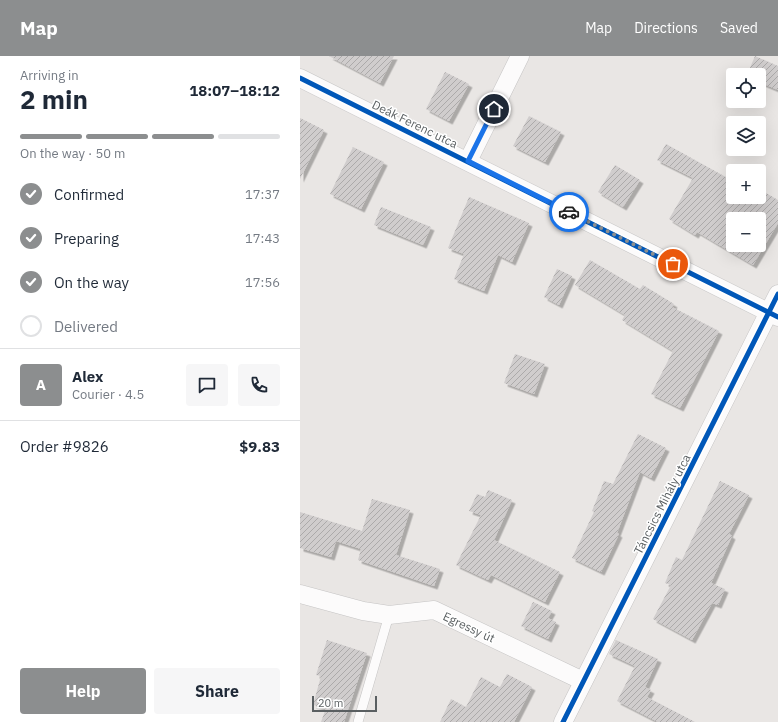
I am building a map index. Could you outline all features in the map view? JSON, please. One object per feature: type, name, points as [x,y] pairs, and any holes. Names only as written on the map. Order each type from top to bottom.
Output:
[{"type":"street","points":[[468,161],[520,56]]},
{"type":"street","name":"Deák Ferenc utca","points":[[300,78],[773,315]]},
{"type":"street","name":"Táncsics Mihály utca","points":[[563,722],[773,315],[778,294]]},
{"type":"street","name":"Egressy út","points":[[300,594],[363,611],[389,615],[434,610],[583,681]]},
{"type":"lane","points":[[358,722],[389,615]]},
{"type":"building","points":[[329,56],[394,56],[380,83]]},
{"type":"building","points":[[755,56],[778,66],[778,90],[766,85],[766,68],[750,68]]},
{"type":"building","points":[[445,72],[469,84],[449,121],[426,109]]},
{"type":"building","points":[[529,116],[561,132],[545,162],[513,146]]},
{"type":"building","points":[[300,118],[324,130],[300,179]]},
{"type":"building","points":[[666,144],[726,177],[726,204],[766,204],[766,193],[778,200],[778,223],[766,243],[766,212],[726,212],[726,249],[697,232],[695,235],[669,219],[693,178],[657,160]]},
{"type":"building","points":[[353,147],[384,162],[361,209],[330,194]]},
{"type":"building","points":[[615,165],[640,180],[623,207],[598,192]]},
{"type":"building","points":[[469,197],[529,223],[512,262],[498,255],[484,291],[454,279],[464,254],[448,248]]},
{"type":"building","points":[[381,207],[431,227],[423,245],[374,225]]},
{"type":"building","points":[[731,252],[761,252],[753,265]]},
{"type":"building","points":[[590,260],[640,289],[643,285],[674,304],[672,307],[719,331],[680,408],[651,394],[673,351],[622,320],[625,315],[575,285]]},
{"type":"building","points":[[557,269],[572,276],[559,305],[544,297]]},
{"type":"building","points":[[515,354],[545,364],[534,394],[504,383]]},
{"type":"building","points":[[638,434],[666,448],[651,478],[640,472],[617,533],[619,534],[601,572],[572,558],[594,512],[592,511],[604,481],[613,484]]},
{"type":"building","points":[[720,481],[749,495],[729,534],[732,536],[711,583],[725,589],[718,605],[712,603],[692,640],[653,619],[671,585],[665,583],[676,557],[682,560]]},
{"type":"building","points":[[488,490],[512,500],[494,540],[560,572],[545,602],[491,575],[488,580],[456,565],[481,515],[469,511],[477,494],[485,497]]},
{"type":"building","points":[[372,499],[410,510],[396,555],[440,569],[434,586],[358,560],[361,549],[336,541],[331,557],[300,548],[300,512],[362,531]]},
{"type":"building","points":[[533,602],[552,611],[548,618],[556,622],[548,639],[521,626]]},
{"type":"building","points":[[327,640],[367,653],[344,722],[321,722],[326,708],[313,705],[321,676],[316,675]]},
{"type":"building","points":[[616,640],[658,659],[645,687],[651,690],[647,697],[695,722],[658,722],[617,701],[635,666],[609,654]]},
{"type":"building","points":[[507,674],[532,687],[514,722],[440,722],[451,699],[466,707],[481,677],[500,687]]},
{"type":"cycle path","points":[[300,78],[778,317]]},
{"type":"cycle path","points":[[563,722],[778,294]]},
{"type":"way so far","points":[[569,212],[673,264]]},
{"type":"route","points":[[494,109],[468,161],[569,212]]}]
